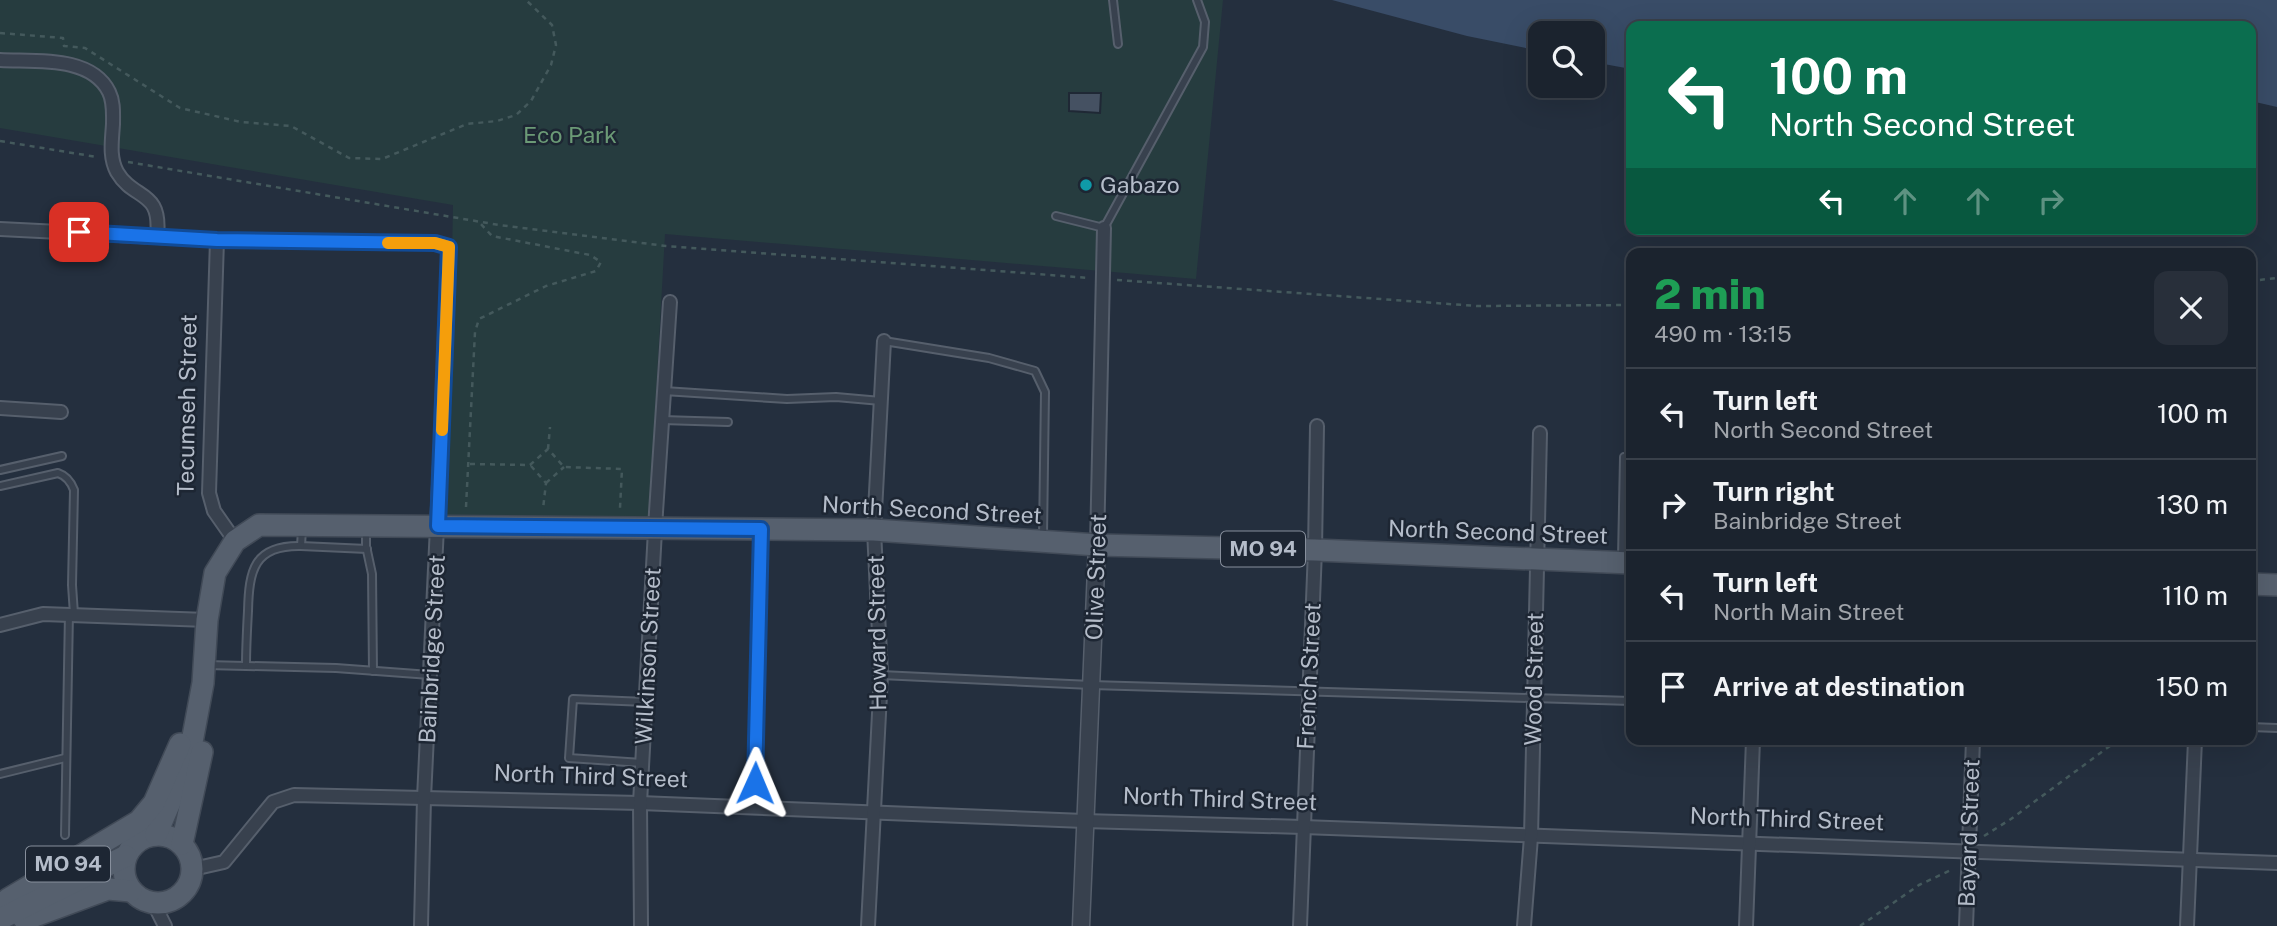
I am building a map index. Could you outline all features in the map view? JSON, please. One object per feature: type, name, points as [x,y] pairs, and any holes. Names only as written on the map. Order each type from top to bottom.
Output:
[{"type":"main road","name":"North Second Street","points":[[235,541],[259,525],[302,535],[367,525],[874,530],[1097,545],[1315,550],[1626,563]]},
{"type":"main road","points":[[182,845],[206,735],[204,674],[207,620],[215,573],[235,541]]},
{"type":"main road","points":[[2256,584],[2277,585]]},
{"type":"main road","points":[[0,920],[126,856],[148,828],[189,758],[204,674]]},
{"type":"main road","points":[[148,828],[182,845],[190,856],[193,869],[190,883],[181,895],[168,903],[154,904]]},
{"type":"main road","name":"MO 94","points":[[0,909],[9,899],[148,828]]},
{"type":"main road","points":[[126,856],[124,874],[131,891]]},
{"type":"main road","name":"MO 94","points":[[0,920],[35,916],[108,889],[131,891],[141,900],[154,904]]},
{"type":"street","points":[[0,60],[70,65],[82,67],[94,75],[109,92],[113,107],[111,159],[124,183],[151,201],[159,219],[157,236]]},
{"type":"street","name":"Olive Street","points":[[1081,926],[1097,545],[1104,228]]},
{"type":"street","points":[[0,229],[217,240]]},
{"type":"street","name":"Tecumseh Street","points":[[217,240],[209,493],[210,504],[235,541]]},
{"type":"street","name":"Wilkinson Street","points":[[641,926],[640,803],[654,529],[670,302]]},
{"type":"street","name":"Howard Street","points":[[868,926],[881,675],[874,530],[884,341]]},
{"type":"street","points":[[0,408],[61,412]]},
{"type":"street","name":"French Street","points":[[1300,926],[1315,550],[1317,426]]},
{"type":"street","name":"Wood Street","points":[[1524,926],[1531,836],[1540,433]]},
{"type":"street","name":"Bainbridge Street","points":[[421,926],[424,798],[441,443]]},
{"type":"street","points":[[0,625],[43,614],[71,613],[207,620]]},
{"type":"street","points":[[1746,926],[1753,745]]},
{"type":"street","name":"Bayard Street","points":[[1966,926],[1973,745]]},
{"type":"street","points":[[2187,926],[2195,745]]},
{"type":"street","name":"North Third Street","points":[[193,869],[224,862],[273,803],[294,794],[640,803],[875,814],[2277,863]]},
{"type":"street","points":[[154,904],[165,926]]},
{"type":"lane","points":[[1113,0],[1118,44]]},
{"type":"lane","points":[[1056,216],[1104,228],[1203,47],[1205,22],[1197,0]]},
{"type":"lane","name":"Bainbridge Street","points":[[217,240],[435,243],[449,247],[441,443]]},
{"type":"lane","points":[[884,341],[989,358],[1035,371],[1045,392],[1043,542]]},
{"type":"lane","points":[[664,391],[787,399],[836,397],[881,401]]},
{"type":"lane","points":[[662,420],[728,422]]},
{"type":"lane","points":[[0,470],[62,456]]},
{"type":"lane","points":[[1624,457],[1626,563]]},
{"type":"lane","points":[[0,486],[58,473],[66,476],[74,490],[65,835]]},
{"type":"lane","points":[[367,525],[367,549],[372,574],[373,671]]},
{"type":"lane","points":[[754,808],[761,529]]},
{"type":"lane","points":[[246,666],[248,586],[254,567],[264,555],[302,535],[367,549]]},
{"type":"lane","points":[[204,674],[246,666],[430,675]]},
{"type":"lane","points":[[881,675],[1091,685],[1626,701]]},
{"type":"lane","points":[[642,763],[569,758],[573,699],[646,702]]},
{"type":"lane","points":[[2256,727],[2277,728]]},
{"type":"lane","points":[[0,774],[65,758]]},
{"type":"path","points":[[0,33],[63,38],[64,46],[85,48],[180,108],[241,122],[291,125],[349,158],[382,159],[467,124],[497,121],[516,115],[531,101],[551,65],[556,45],[552,25],[526,0]]},
{"type":"path","points":[[0,141],[479,222],[666,246],[1093,279]]},
{"type":"path","points":[[466,507],[475,332],[479,319],[546,286],[596,271],[601,262],[590,255],[492,236],[479,222]]},
{"type":"path","points":[[2256,280],[2277,278]]},
{"type":"path","points":[[1117,280],[1477,306],[1626,305]]},
{"type":"path","points":[[470,464],[530,465],[548,449],[550,427]]},
{"type":"path","points":[[548,449],[564,467]]},
{"type":"path","points":[[530,465],[546,483]]},
{"type":"path","points":[[543,509],[546,483],[564,467],[622,469],[620,511]]},
{"type":"path","points":[[1983,837],[2111,745]]},
{"type":"path","points":[[1860,926],[1919,885],[1953,869]]},
{"type":"green space","name":"Eco Park","points":[[0,0],[1223,0],[1196,279],[665,234],[649,521],[447,516],[453,205],[0,128]]},
{"type":"water","points":[[1332,0],[2277,0],[2277,107],[2256,102],[2256,21],[1626,21],[1626,68],[1605,64],[1605,21],[1528,21],[1528,49],[1467,36]]},
{"type":"building","points":[[1069,93],[1101,93],[1100,113],[1069,111]]},
{"type":"building","name":"Gabazo","points":[[1086,178],[1091,180],[1091,190],[1086,192],[1081,190],[1079,185],[1081,180]]},
{"type":"slow traffic","points":[[388,243],[435,243],[449,247],[442,430]]},
{"type":"place","name":"Gabazo","points":[[1086,185]]},
{"type":"route","points":[[79,232],[217,240],[435,243],[449,247],[438,526],[761,529],[755,783]]}]
